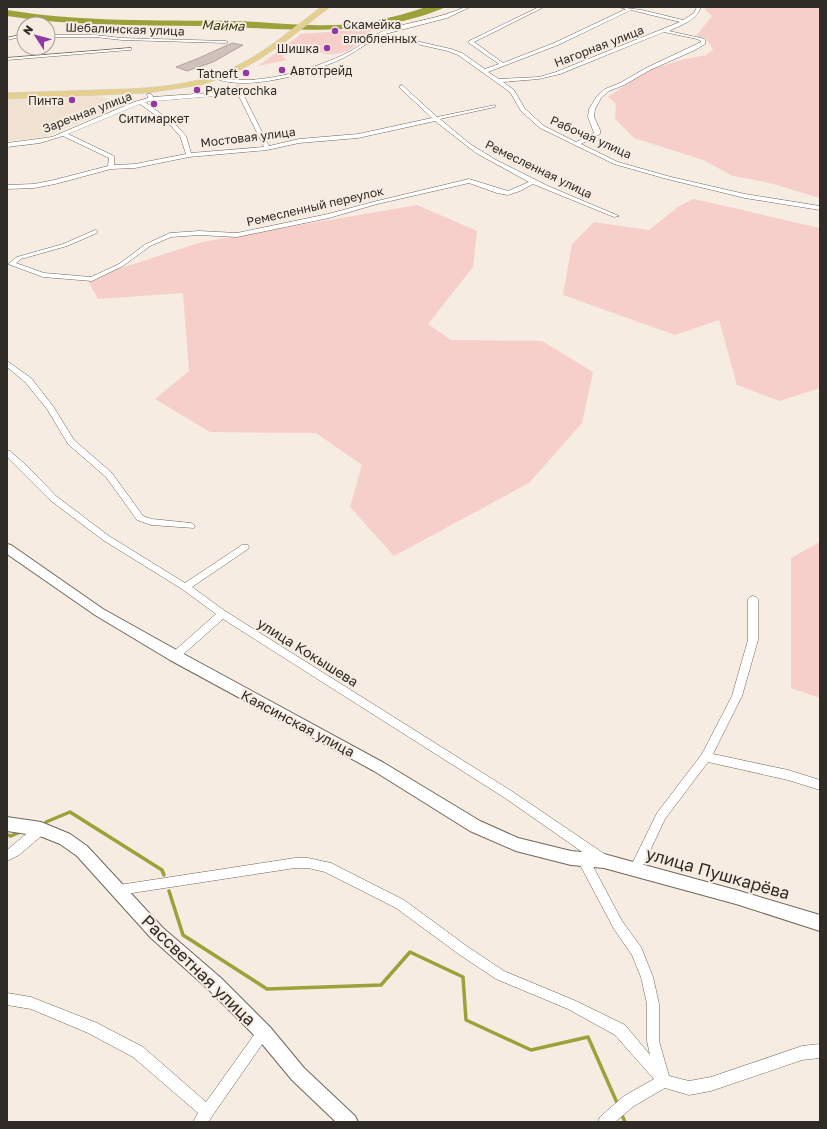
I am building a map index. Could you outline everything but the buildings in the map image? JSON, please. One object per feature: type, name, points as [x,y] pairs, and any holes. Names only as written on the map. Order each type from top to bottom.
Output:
[{"type":"main road","points":[[7,94],[148,87],[189,81],[230,72],[258,57],[318,7]]},
{"type":"main road","points":[[309,16],[326,7]]},
{"type":"street","points":[[213,76],[221,80],[236,82],[263,80],[317,68],[353,52],[380,34],[445,18],[468,7]]},
{"type":"street","points":[[503,65],[471,42],[494,32],[542,7]]},
{"type":"street","points":[[620,7],[684,22]]},
{"type":"street","points":[[691,7],[699,8]]},
{"type":"street","name":"Нагорная улица","points":[[498,82],[539,78],[558,73],[684,22],[695,16],[699,8]]},
{"type":"street","points":[[485,71],[556,44],[630,9]]},
{"type":"street","points":[[576,144],[597,134],[597,130],[591,117],[592,109],[599,97],[607,90],[622,84],[648,69],[693,49],[702,43],[703,40],[664,31]]},
{"type":"street","name":"Рабочая улица","points":[[380,34],[449,50],[460,54],[512,91],[523,110],[542,127],[616,163],[669,178],[745,196],[820,208]]},
{"type":"street","name":"Шебалинская улица","points":[[56,37],[68,38],[105,36],[122,39],[226,42]]},
{"type":"street","points":[[7,60],[129,48]]},
{"type":"street","points":[[236,82],[238,92],[268,148]]},
{"type":"street","name":"Ремесленная улица","points":[[402,88],[448,130],[477,152],[534,181],[616,216]]},
{"type":"street","points":[[148,92],[151,99]]},
{"type":"street","name":"Заречная улица","points":[[7,145],[40,141],[63,134],[151,99],[238,92]]},
{"type":"street","points":[[141,102],[173,125],[183,136],[189,155]]},
{"type":"street","name":"Мостовая улица","points":[[7,187],[34,186],[111,167],[135,166],[189,155],[268,148],[299,141],[358,136],[493,106]]},
{"type":"street","points":[[63,134],[112,157],[111,167]]},
{"type":"street","name":"Ремесленный переулок","points":[[8,265],[43,275],[92,279],[121,265],[148,245],[170,235],[199,233],[237,235],[329,216],[375,203],[469,181],[484,184],[502,193],[510,192],[534,181]]},
{"type":"street","points":[[8,265],[19,258],[64,245],[95,232]]},
{"type":"street","points":[[7,363],[28,380],[50,408],[71,442],[109,475],[140,518],[151,522],[191,526]]},
{"type":"street","name":"улица Кокышева","points":[[7,453],[53,498],[106,538],[185,587],[222,614],[509,795],[604,861]]},
{"type":"street","points":[[185,587],[245,547]]},
{"type":"street","name":"Каясинская улица","points":[[7,548],[99,612],[175,656],[379,767],[475,826],[516,844],[571,858],[604,861]]},
{"type":"street","points":[[635,870],[661,816],[706,757],[737,696],[753,640],[753,599]]},
{"type":"street","points":[[175,656],[222,614]]},
{"type":"street","points":[[706,757],[788,775],[820,785]]},
{"type":"street","name":"Рассветная улица","points":[[7,824],[41,829],[65,839],[82,851],[157,933],[214,984],[264,1033],[298,1074],[349,1122]]},
{"type":"street","points":[[7,856],[41,829]]},
{"type":"street","points":[[583,859],[618,925],[637,951],[648,977],[653,1004],[653,1041],[664,1081]]},
{"type":"street","name":"улица Пушкарёва","points":[[604,861],[736,897],[820,923]]},
{"type":"street","points":[[119,890],[295,863],[308,863],[327,867],[400,904],[464,951],[500,975],[572,1005],[620,1030],[664,1081],[689,1088],[711,1084],[802,1053],[820,1051]]},
{"type":"street","points":[[7,999],[31,1003],[92,1028],[138,1052],[203,1117],[264,1033]]},
{"type":"street","points":[[609,1118],[626,1104],[664,1081]]},
{"type":"shaded area","points":[[705,7],[820,7],[820,198],[770,183],[733,176],[703,160],[634,138],[615,119],[616,104],[608,97],[647,70],[685,59],[706,55],[713,50],[706,38],[696,36],[712,16],[705,10]]},
{"type":"shaded area","points":[[367,27],[374,34],[353,48],[342,53],[324,54],[313,49],[282,56],[287,60],[258,66],[301,34],[354,30],[358,32]]},
{"type":"shaded area","points":[[98,96],[127,103],[47,136],[7,141],[7,100]]},
{"type":"shaded area","points":[[694,199],[820,228],[820,388],[779,401],[737,385],[719,320],[675,335],[563,295],[572,244],[594,222],[649,230],[679,206]]},
{"type":"shaded area","points":[[417,205],[477,231],[473,267],[428,324],[451,340],[542,341],[593,372],[582,423],[529,483],[394,556],[350,507],[362,465],[316,433],[210,432],[155,399],[189,371],[183,293],[98,299],[87,279],[202,242]]},
{"type":"shaded area","points":[[820,542],[820,698],[791,688],[791,558]]},
{"type":"water","name":"Майма","points":[[426,7],[446,7],[417,17],[387,24],[325,30],[56,22],[56,16],[340,25],[369,22],[412,12]]},
{"type":"water","name":"Майма","points":[[7,10],[54,16],[7,16]]},
{"type":"waterway","points":[[46,822],[70,812],[162,870],[164,875]]},
{"type":"waterway","points":[[7,835],[11,836],[20,832]]},
{"type":"waterway","points":[[169,891],[183,935],[267,989],[381,985],[410,952],[463,977],[466,1020],[531,1050],[588,1037],[618,1105]]},
{"type":"waterway","points":[[621,1113],[625,1122]]},
{"type":"place","name":"Скамейка влюбленных","points":[[335,31]]},
{"type":"place","name":"Шишка","points":[[327,48]]},
{"type":"place","name":"Автотрейд","points":[[282,70]]},
{"type":"place","name":"Tatneft","points":[[246,73]]},
{"type":"place","name":"Pyaterochka","points":[[197,90]]},
{"type":"place","name":"Пинта","points":[[72,100]]},
{"type":"place","name":"Ситимаркет","points":[[154,104]]}]
